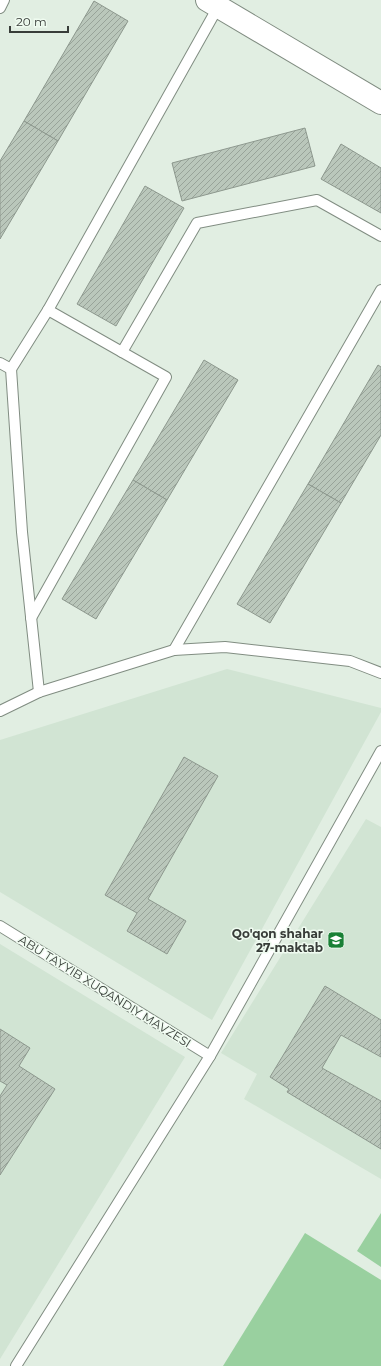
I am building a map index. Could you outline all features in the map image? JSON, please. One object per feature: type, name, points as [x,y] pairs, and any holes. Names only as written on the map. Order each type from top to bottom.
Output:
[{"type":"street","points":[[212,3],[381,103]]},
{"type":"lane","points":[[0,8],[4,0]]},
{"type":"lane","points":[[39,692],[22,532],[11,369],[48,310],[212,3]]},
{"type":"lane","points":[[122,352],[196,223],[317,200],[381,236]]},
{"type":"lane","points":[[174,650],[381,290]]},
{"type":"lane","points":[[31,618],[166,377],[48,310]]},
{"type":"lane","points":[[0,363],[11,369]]},
{"type":"lane","points":[[0,711],[39,692],[174,650],[225,647],[342,660],[350,661],[381,674]]},
{"type":"lane","points":[[16,1366],[210,1056],[381,751]]},
{"type":"lane","name":"ABU TAYYIB XUQANDIY MAVZESI","points":[[0,926],[210,1056]]},
{"type":"shaded area","points":[[227,669],[381,708],[381,712],[212,1020],[0,892],[0,740]]},
{"type":"shaded area","name":"Qo'qon shahar 27-maktab","points":[[366,819],[381,827],[381,1179],[244,1099],[257,1074],[221,1053]]},
{"type":"shaded area","points":[[0,944],[185,1057],[0,1359]]},
{"type":"green space","points":[[381,1213],[381,1267],[357,1251]]},
{"type":"green space","points":[[305,1233],[381,1280],[381,1366],[223,1366]]},
{"type":"building","points":[[94,1],[128,21],[58,141],[24,121]]},
{"type":"building","points":[[24,121],[58,141],[0,239],[0,161]]},
{"type":"building","points":[[305,128],[315,166],[182,201],[172,163]]},
{"type":"building","points":[[341,144],[381,168],[381,213],[321,179]]},
{"type":"building","points":[[145,186],[184,208],[116,326],[77,304]]},
{"type":"building","points":[[204,360],[238,380],[167,500],[133,480]]},
{"type":"building","points":[[378,365],[381,367],[381,435],[341,503],[308,484]]},
{"type":"building","points":[[133,480],[167,500],[96,619],[62,599]]},
{"type":"building","points":[[308,484],[341,503],[270,623],[237,604]]},
{"type":"building","points":[[184,757],[218,776],[148,899],[186,921],[167,954],[127,931],[137,913],[105,895]]},
{"type":"building","points":[[325,986],[381,1020],[381,1057],[341,1035],[322,1068],[381,1101],[381,1149],[287,1092],[289,1089],[270,1077]]},
{"type":"building","points":[[0,1029],[30,1048],[19,1066],[55,1089],[0,1175],[0,1096],[7,1085],[0,1081]]},
{"type":"place","name":"Qo'qon shahar 27-maktab","points":[[336,940]]}]
